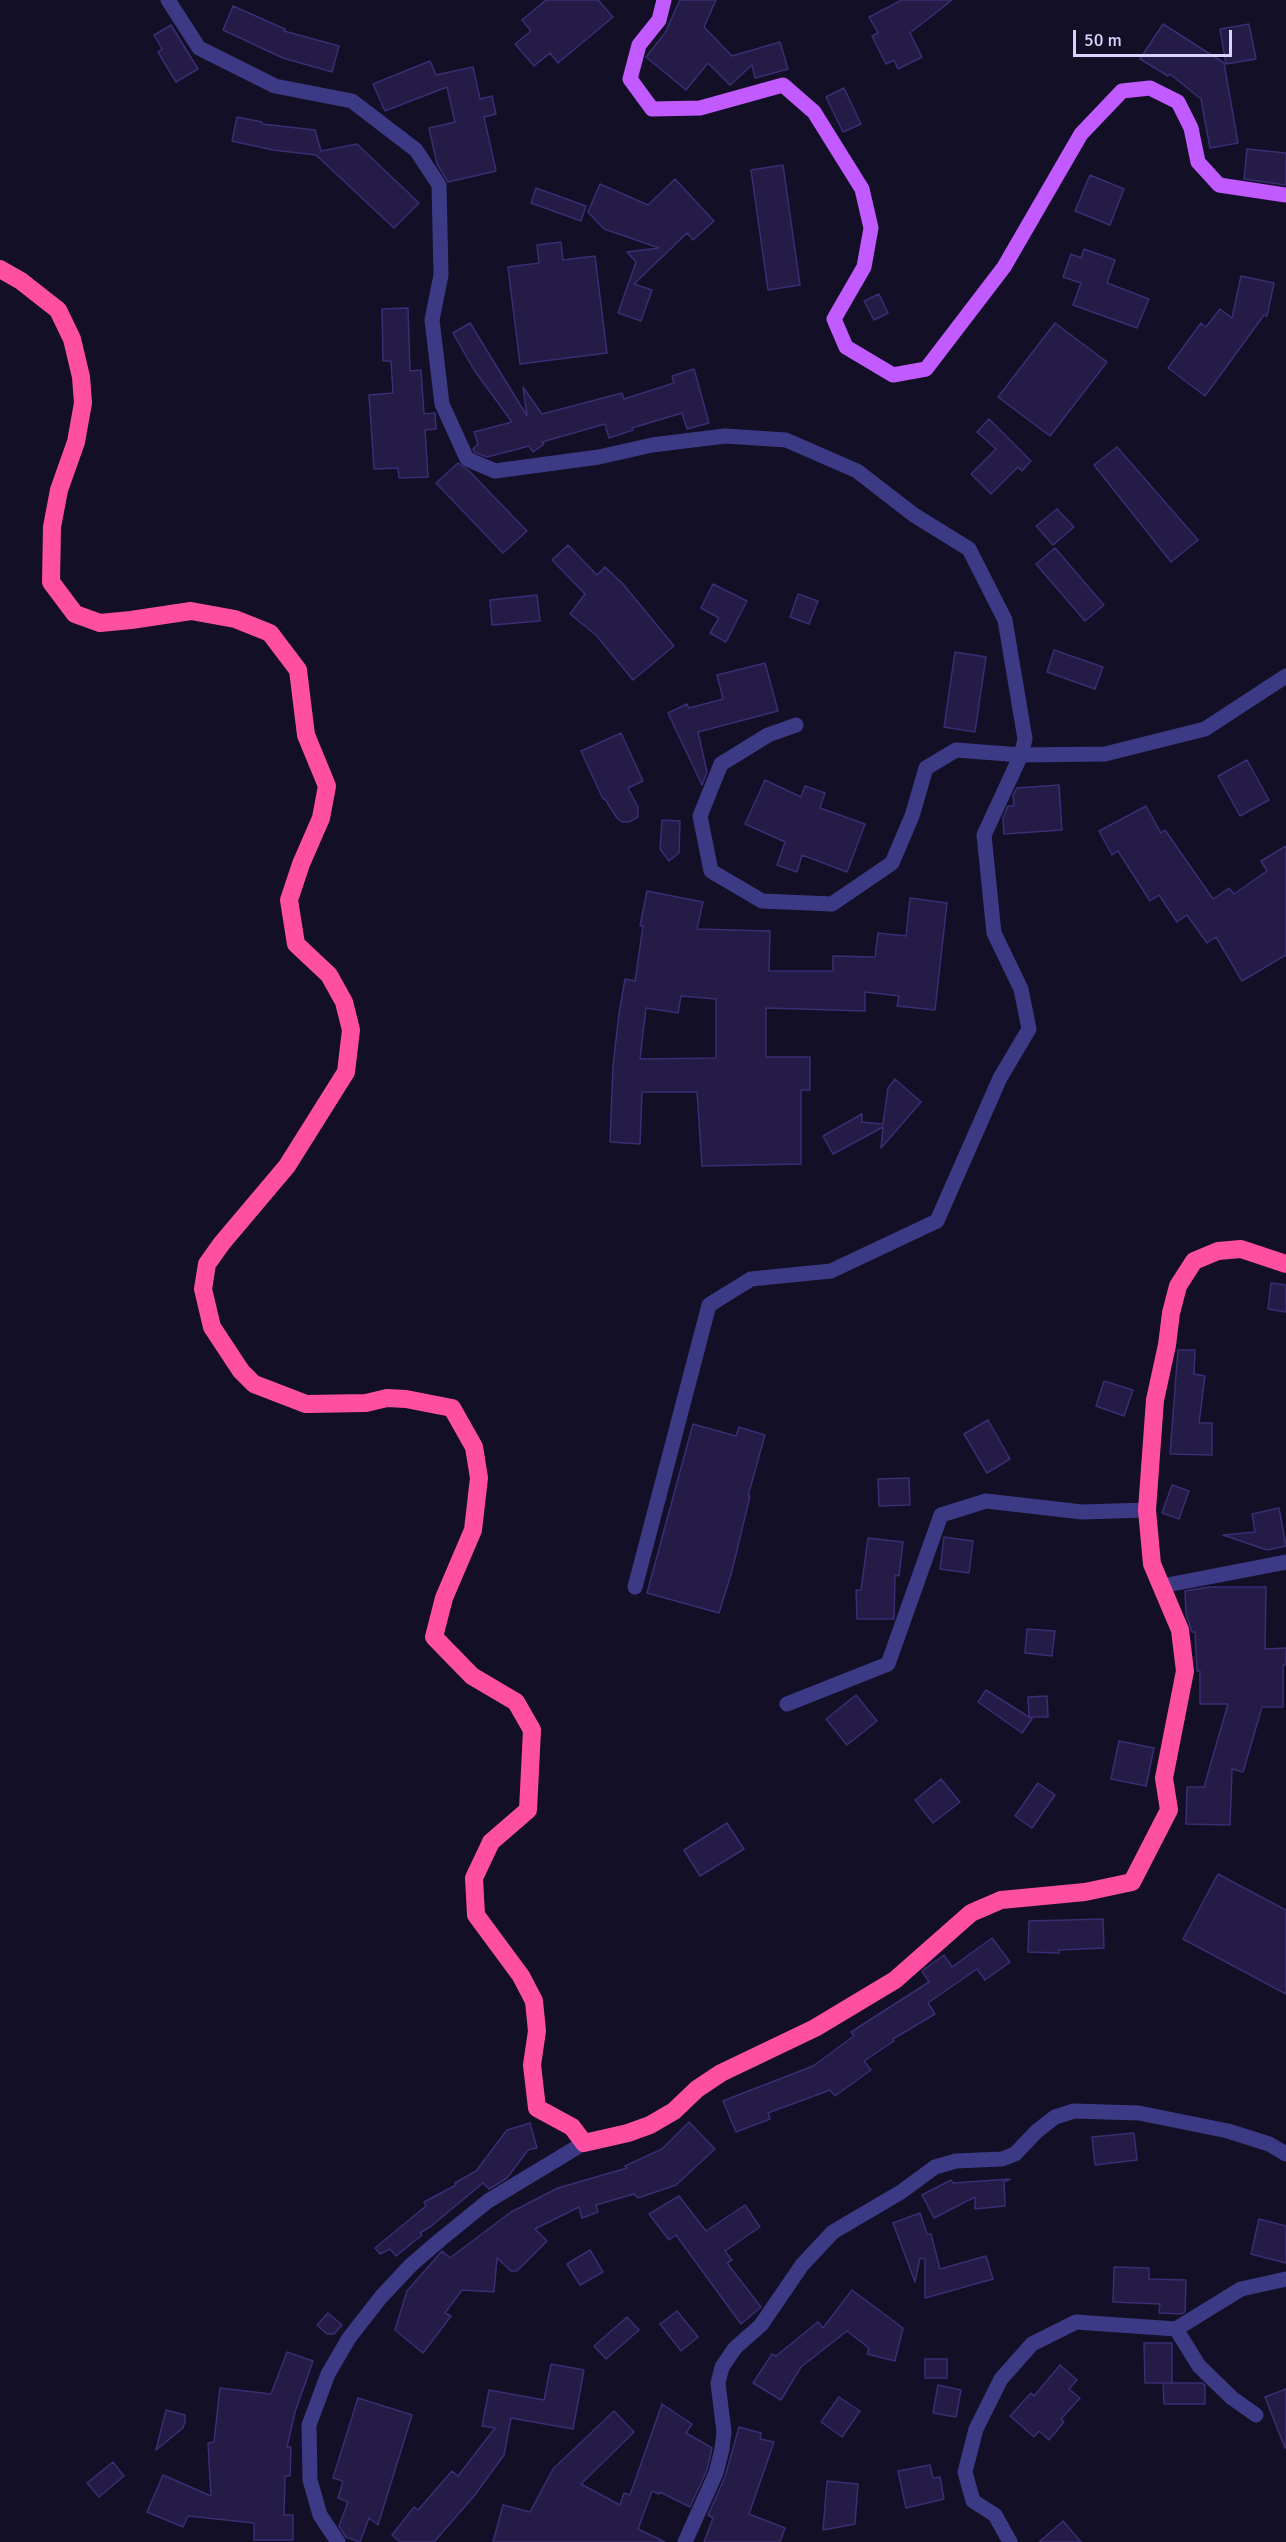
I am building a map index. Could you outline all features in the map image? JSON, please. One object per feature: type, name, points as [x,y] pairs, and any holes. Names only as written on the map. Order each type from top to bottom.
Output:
[{"type":"highway","points":[[0,269],[21,281],[58,310],[72,339],[81,377],[83,403],[76,442],[59,490],[52,527],[51,582],[75,614],[100,622],[191,611],[235,619],[270,633],[298,670],[306,735],[327,786],[321,818],[301,864],[289,900],[296,944],[329,975],[344,1002],[351,1030],[346,1072],[287,1166],[207,1264],[203,1289],[212,1327],[241,1371],[254,1384],[306,1404],[366,1403],[387,1398],[406,1399],[452,1408],[474,1447],[479,1478],[473,1530],[444,1598],[434,1637],[472,1676],[516,1702],[532,1730],[528,1810],[491,1842],[474,1878],[476,1915],[521,1976],[534,2001],[537,2031],[532,2066],[537,2108],[572,2127],[584,2143],[628,2133],[650,2125],[674,2111],[697,2090],[721,2073],[815,2028],[895,1980],[970,1913],[1001,1900],[1085,1892],[1132,1882],[1169,1810],[1164,1778],[1185,1671],[1180,1630],[1152,1564],[1147,1510],[1155,1400],[1178,1286],[1194,1260],[1218,1251],[1240,1249],[1286,1264]]},
{"type":"main road","points":[[664,0],[659,20],[639,45],[630,79],[652,109],[700,108],[783,85],[814,112],[856,179],[861,189],[871,228],[864,267],[834,319],[846,347],[893,375],[926,369],[1004,267],[1081,134],[1122,91],[1150,88],[1179,102],[1191,128],[1198,162],[1219,185],[1286,195]]},
{"type":"street","points":[[168,0],[199,48],[275,86],[352,101],[416,150],[439,185],[441,275],[432,320],[442,404],[467,459],[495,471],[599,457],[652,445],[725,436],[786,440],[857,471],[914,515],[969,549],[1005,620],[1025,739],[1021,755],[984,835],[994,933],[1022,989],[1029,1029],[1000,1078],[937,1221],[831,1271],[751,1279],[709,1305],[635,1587]]},
{"type":"street","points":[[796,725],[768,735],[721,764],[700,816],[711,870],[762,901],[832,904],[892,863],[912,816],[926,768],[956,750],[1021,755],[1105,754],[1205,729],[1286,676]]},
{"type":"street","points":[[787,1704],[888,1664],[940,1515],[986,1501],[1082,1512],[1147,1510]]},
{"type":"street","points":[[1161,1586],[1286,1562]]},
{"type":"street","points":[[685,2542],[716,2473],[722,2450],[724,2432],[719,2407],[718,2383],[722,2367],[735,2348],[761,2325],[802,2265],[833,2232],[901,2192],[935,2167],[956,2161],[1002,2159],[1015,2154],[1037,2131],[1055,2117],[1074,2110],[1139,2113],[1228,2131],[1269,2144],[1286,2154]]},
{"type":"street","points":[[338,2542],[320,2515],[310,2480],[309,2425],[328,2374],[349,2338],[381,2297],[411,2265],[440,2240],[488,2201],[584,2143]]},
{"type":"street","points":[[1010,2542],[995,2515],[973,2501],[965,2472],[976,2429],[1001,2379],[1032,2344],[1076,2322],[1176,2329],[1241,2289],[1286,2279]]},
{"type":"street","points":[[1176,2329],[1199,2366],[1232,2398],[1256,2415]]},
{"type":"building","points":[[546,0],[598,0],[613,17],[558,63],[550,53],[534,66],[515,44],[531,31],[522,20]]},
{"type":"building","points":[[680,0],[716,0],[704,27],[732,56],[780,42],[788,69],[755,78],[752,65],[730,85],[708,63],[686,90],[646,57],[665,33]]},
{"type":"building","points":[[902,0],[952,0],[910,33],[922,57],[898,69],[894,60],[886,64],[872,36],[878,33],[869,17]]},
{"type":"building","points":[[233,6],[285,29],[284,31],[339,46],[332,72],[283,58],[223,30]]},
{"type":"building","points":[[1163,24],[1224,63],[1238,143],[1210,148],[1201,99],[1170,74],[1168,76],[1140,59]]},
{"type":"building","points":[[1249,24],[1256,59],[1226,64],[1220,29]]},
{"type":"building","points":[[171,25],[198,69],[176,82],[158,52],[162,49],[154,35]]},
{"type":"building","points":[[430,61],[436,75],[473,67],[480,99],[492,96],[496,114],[484,117],[496,171],[448,182],[437,164],[429,128],[455,122],[447,87],[385,111],[373,84]]},
{"type":"building","points":[[844,88],[861,124],[843,132],[826,97]]},
{"type":"building","points":[[237,117],[262,122],[262,124],[315,130],[321,151],[357,144],[419,203],[394,228],[316,155],[273,150],[232,141]]},
{"type":"building","points":[[1247,149],[1286,153],[1286,185],[1244,179]]},
{"type":"building","points":[[783,165],[800,285],[768,290],[751,170]]},
{"type":"building","points":[[1090,175],[1124,189],[1110,225],[1075,211]]},
{"type":"building","points":[[675,179],[714,221],[693,240],[687,233],[634,284],[652,290],[641,321],[618,313],[636,262],[627,252],[659,248],[604,229],[588,212],[600,184],[648,205]]},
{"type":"building","points":[[536,188],[586,206],[581,221],[531,203]]},
{"type":"building","points":[[561,242],[563,260],[595,256],[607,353],[520,364],[508,267],[539,263],[537,245]]},
{"type":"building","points":[[1084,249],[1115,260],[1107,283],[1149,299],[1137,328],[1073,305],[1081,283],[1063,277],[1071,254],[1081,258]]},
{"type":"building","points":[[1241,276],[1274,283],[1267,316],[1264,315],[1205,396],[1168,368],[1201,323],[1206,327],[1220,309],[1232,318]]},
{"type":"building","points":[[879,294],[888,313],[874,320],[864,301]]},
{"type":"building","points":[[408,308],[410,371],[421,370],[424,414],[435,413],[436,429],[425,430],[428,477],[399,478],[398,468],[374,469],[369,395],[393,393],[391,361],[383,361],[382,309]]},
{"type":"building","points":[[470,323],[527,416],[523,387],[542,414],[622,393],[624,399],[674,383],[672,376],[694,369],[709,423],[687,429],[682,413],[632,428],[633,430],[609,438],[605,424],[542,442],[544,444],[533,452],[529,446],[487,457],[474,452],[473,449],[478,444],[474,432],[512,422],[474,370],[453,333]]},
{"type":"building","points":[[1055,323],[1107,362],[1050,436],[998,397]]},
{"type":"building","points":[[989,419],[1031,461],[1022,471],[1018,467],[991,494],[971,474],[996,449],[977,432]]},
{"type":"building","points":[[1117,447],[1198,540],[1171,562],[1094,465]]},
{"type":"building","points":[[458,463],[469,471],[527,531],[503,553],[436,483]]},
{"type":"building","points":[[1057,509],[1074,527],[1053,545],[1036,526]]},
{"type":"building","points":[[568,545],[597,575],[605,567],[623,584],[674,646],[633,680],[596,635],[570,614],[585,594],[552,560]]},
{"type":"building","points":[[1055,548],[1104,605],[1085,621],[1036,564]]},
{"type":"building","points":[[713,584],[747,601],[726,642],[710,633],[719,618],[701,608]]},
{"type":"building","points":[[798,594],[818,601],[809,624],[790,617]]},
{"type":"building","points":[[537,595],[540,621],[492,625],[490,600]]},
{"type":"building","points":[[1054,650],[1103,667],[1095,689],[1047,672]]},
{"type":"building","points":[[955,652],[986,657],[975,732],[944,727]]},
{"type":"building","points":[[765,663],[778,711],[698,732],[707,772],[702,785],[668,713],[687,704],[689,708],[723,699],[717,675]]},
{"type":"building","points":[[621,733],[643,781],[628,788],[638,807],[638,817],[629,822],[622,822],[617,818],[603,799],[581,751]]},
{"type":"building","points":[[1247,760],[1269,800],[1240,816],[1218,776]]},
{"type":"building","points":[[765,780],[801,797],[805,786],[825,793],[820,808],[865,824],[847,872],[802,855],[797,872],[777,865],[785,842],[745,824]]},
{"type":"building","points":[[1059,785],[1062,830],[1004,834],[1003,818],[1008,806],[1014,806],[1013,795],[1017,788]]},
{"type":"building","points":[[1146,806],[1161,833],[1165,830],[1213,899],[1229,888],[1234,894],[1267,871],[1261,861],[1286,846],[1286,955],[1242,981],[1216,937],[1207,943],[1187,915],[1177,922],[1159,895],[1150,901],[1118,851],[1112,855],[1099,831]]},
{"type":"building","points":[[662,820],[680,821],[679,853],[669,861],[660,849]]},
{"type":"building","points":[[647,891],[703,902],[697,929],[770,931],[769,971],[833,971],[833,956],[875,957],[878,933],[906,936],[910,898],[947,903],[935,1010],[897,1006],[899,996],[865,992],[865,1011],[766,1008],[766,1057],[810,1057],[810,1090],[801,1090],[801,1164],[702,1166],[697,1092],[642,1092],[640,1144],[610,1142],[613,1066],[619,1014],[625,979],[635,981],[643,926],[640,926]],"holes":[[[681,996],[716,999],[716,1058],[640,1059],[646,1008],[678,1013]]]},
{"type":"building","points":[[895,1079],[921,1102],[881,1148],[883,1127],[833,1154],[823,1136],[862,1114],[862,1122],[883,1124],[888,1088]]},
{"type":"building","points":[[1271,1283],[1286,1285],[1286,1312],[1268,1309]]},
{"type":"building","points":[[1178,1350],[1195,1350],[1194,1374],[1205,1376],[1199,1423],[1212,1423],[1212,1455],[1170,1454]]},
{"type":"building","points":[[1104,1381],[1133,1390],[1124,1416],[1096,1406]]},
{"type":"building","points":[[988,1420],[1010,1459],[987,1473],[964,1434]]},
{"type":"building","points":[[693,1424],[736,1436],[739,1427],[765,1435],[748,1496],[750,1496],[732,1571],[719,1613],[647,1593]]},
{"type":"building","points":[[909,1478],[910,1505],[879,1506],[878,1479]]},
{"type":"building","points":[[1172,1485],[1189,1491],[1179,1519],[1162,1513]]},
{"type":"building","points":[[1279,1508],[1286,1546],[1267,1550],[1223,1535],[1255,1532],[1252,1514]]},
{"type":"building","points":[[944,1537],[973,1541],[969,1573],[940,1569]]},
{"type":"building","points":[[868,1538],[903,1542],[899,1576],[895,1575],[894,1619],[857,1619],[856,1590],[861,1590]]},
{"type":"building","points":[[1209,1587],[1266,1587],[1265,1649],[1286,1648],[1286,1665],[1283,1665],[1283,1707],[1262,1707],[1243,1772],[1232,1769],[1230,1825],[1186,1824],[1187,1787],[1204,1787],[1228,1704],[1200,1704],[1200,1671],[1197,1671],[1195,1632],[1192,1632],[1186,1614],[1185,1591]]},
{"type":"building","points":[[1027,1629],[1055,1631],[1052,1656],[1025,1653]]},
{"type":"building","points":[[986,1690],[1032,1719],[1022,1733],[978,1702]]},
{"type":"building","points":[[856,1695],[877,1721],[847,1745],[826,1719]]},
{"type":"building","points":[[1047,1696],[1048,1717],[1029,1717],[1028,1697]]},
{"type":"building","points":[[1119,1741],[1154,1748],[1146,1786],[1111,1779]]},
{"type":"building","points":[[941,1779],[960,1802],[933,1823],[915,1800]]},
{"type":"building","points":[[1038,1783],[1055,1795],[1032,1828],[1015,1816]]},
{"type":"building","points":[[727,1823],[744,1849],[700,1876],[684,1850]]},
{"type":"building","points":[[1218,1874],[1286,1910],[1286,1994],[1183,1939]]},
{"type":"building","points":[[1103,1919],[1104,1948],[1059,1950],[1059,1953],[1028,1952],[1029,1921]]},
{"type":"building","points":[[992,1938],[1010,1962],[985,1980],[977,1969],[928,2003],[935,2014],[893,2039],[894,2041],[864,2061],[871,2070],[835,2096],[830,2090],[768,2113],[770,2119],[736,2132],[723,2101],[813,2066],[854,2036],[851,2032],[929,1982],[922,1971],[944,1955],[952,1967]]},
{"type":"building","points":[[689,2122],[715,2149],[676,2185],[638,2198],[634,2194],[596,2205],[598,2212],[582,2218],[579,2207],[535,2229],[547,2241],[517,2271],[511,2271],[497,2258],[494,2292],[462,2290],[445,2313],[451,2316],[423,2353],[395,2330],[407,2291],[442,2251],[450,2258],[511,2212],[558,2188],[627,2168],[625,2166],[662,2149]]},
{"type":"building","points":[[530,2123],[537,2148],[528,2150],[507,2178],[489,2189],[483,2183],[420,2233],[422,2235],[396,2256],[390,2249],[380,2254],[375,2248],[426,2206],[424,2202],[476,2171],[507,2130]]},
{"type":"building","points":[[1134,2133],[1137,2160],[1095,2165],[1092,2137]]},
{"type":"building","points":[[1010,2179],[1004,2182],[1005,2206],[975,2209],[975,2197],[934,2218],[922,2195],[951,2180],[953,2183]]},
{"type":"building","points":[[679,2196],[706,2231],[745,2205],[760,2227],[725,2251],[732,2260],[727,2263],[761,2307],[741,2324],[676,2235],[669,2240],[649,2214]]},
{"type":"building","points":[[920,2213],[927,2234],[931,2234],[940,2269],[986,2256],[993,2279],[925,2298],[925,2259],[920,2258],[915,2282],[893,2223]]},
{"type":"building","points":[[1259,2219],[1286,2226],[1286,2263],[1251,2254]]},
{"type":"building","points":[[590,2250],[603,2272],[580,2285],[567,2264]]},
{"type":"building","points":[[1114,2267],[1149,2268],[1149,2279],[1186,2280],[1185,2312],[1182,2314],[1159,2313],[1160,2304],[1113,2302]]},
{"type":"building","points":[[852,2290],[903,2328],[895,2361],[867,2354],[869,2348],[847,2331],[801,2367],[781,2400],[753,2383],[772,2354],[776,2356],[818,2322],[823,2328]]},
{"type":"building","points":[[677,2311],[698,2337],[681,2351],[660,2324]]},
{"type":"building","points":[[328,2313],[342,2325],[334,2334],[327,2334],[317,2325]]},
{"type":"building","points":[[627,2317],[639,2330],[606,2359],[594,2346]]},
{"type":"building","points":[[1144,2343],[1172,2343],[1172,2383],[1145,2383]]},
{"type":"building","points":[[287,2352],[313,2361],[295,2412],[287,2447],[291,2447],[290,2476],[285,2476],[284,2515],[293,2515],[293,2540],[254,2540],[254,2523],[188,2516],[183,2527],[147,2512],[163,2475],[211,2496],[208,2443],[214,2442],[220,2388],[271,2394]]},
{"type":"building","points":[[925,2359],[947,2359],[947,2378],[925,2378]]},
{"type":"building","points":[[551,2364],[584,2370],[573,2429],[511,2418],[504,2455],[474,2496],[434,2542],[400,2542],[392,2535],[414,2507],[418,2510],[452,2471],[458,2476],[495,2428],[482,2426],[489,2390],[544,2400]]},
{"type":"building","points":[[1060,2365],[1077,2380],[1069,2389],[1080,2398],[1061,2419],[1064,2422],[1049,2440],[1039,2431],[1034,2437],[1010,2416],[1031,2393],[1034,2396]]},
{"type":"building","points":[[1163,2383],[1202,2383],[1205,2385],[1205,2404],[1164,2404]]},
{"type":"building","points":[[938,2385],[961,2390],[956,2417],[933,2413]]},
{"type":"building","points":[[1286,2389],[1286,2448],[1285,2448],[1265,2397]]},
{"type":"building","points":[[839,2397],[860,2411],[842,2437],[821,2422]]},
{"type":"building","points":[[358,2398],[412,2415],[378,2525],[369,2518],[360,2542],[346,2537],[339,2526],[348,2502],[338,2498],[343,2481],[333,2478]]},
{"type":"building","points":[[662,2404],[692,2424],[686,2433],[712,2448],[707,2470],[690,2507],[660,2492],[659,2494],[652,2491],[638,2529],[665,2542],[493,2542],[503,2505],[530,2512],[553,2469],[614,2411],[634,2432],[581,2484],[620,2505],[624,2493],[630,2495]]},
{"type":"building","points":[[166,2410],[185,2415],[185,2422],[183,2428],[156,2450]]},
{"type":"building","points":[[739,2427],[761,2433],[760,2439],[774,2442],[749,2514],[785,2528],[780,2542],[704,2542],[713,2518],[708,2515],[725,2477]]},
{"type":"building","points":[[113,2462],[124,2476],[99,2497],[87,2483]]},
{"type":"building","points":[[930,2465],[933,2478],[940,2477],[944,2499],[906,2508],[898,2471]]},
{"type":"building","points":[[827,2481],[858,2484],[855,2524],[823,2530]]},
{"type":"building","points":[[1063,2521],[1081,2542],[1039,2542]]}]
